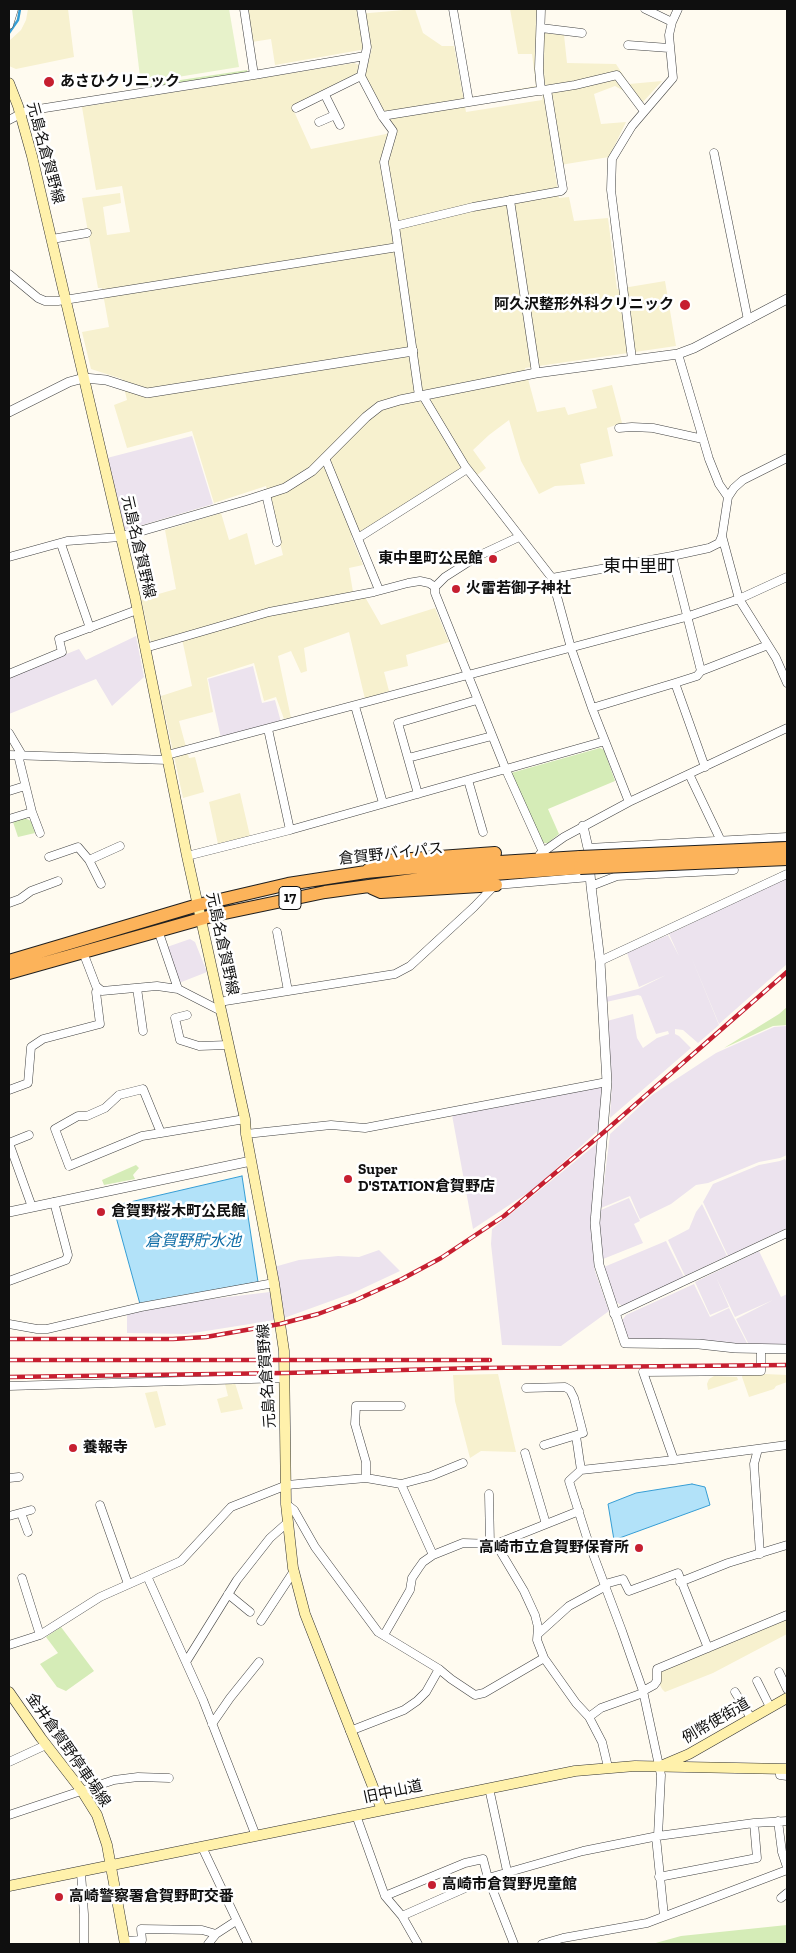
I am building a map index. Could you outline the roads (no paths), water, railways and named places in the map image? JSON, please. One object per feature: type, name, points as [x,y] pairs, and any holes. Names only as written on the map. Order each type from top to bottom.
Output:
[{"type":"highway","name":"倉賀野バイパス","points":[[9,961],[198,905],[288,884],[366,872],[583,858],[787,848]]},
{"type":"highway","points":[[366,872],[384,861],[472,854],[541,853]]},
{"type":"highway","name":"倉賀野バイパス","points":[[9,973],[201,919],[288,898],[367,886],[583,858],[787,859]]},
{"type":"highway","points":[[367,886],[381,892],[498,883]]},
{"type":"main road","name":"元島名倉賀野線","points":[[9,83],[20,114],[52,239],[137,610],[186,856],[245,1119],[246,1134],[274,1283],[283,1344],[286,1378],[286,1504],[294,1571],[305,1614],[382,1810]]},
{"type":"main road","name":"金井倉賀野停車場線","points":[[9,1692],[46,1745],[82,1790],[100,1823],[107,1845],[124,1943]]},
{"type":"main road","name":"例幣使街道","points":[[659,1767],[689,1754],[787,1698]]},
{"type":"main road","points":[[689,1754],[695,1768]]},
{"type":"main road","name":"旧中山道","points":[[9,1886],[82,1873],[575,1771],[608,1767],[659,1767],[785,1771]]},
{"type":"street","points":[[9,25],[14,9]]},
{"type":"street","points":[[244,9],[254,75]]},
{"type":"street","points":[[361,9],[367,47],[361,76],[382,116],[393,130],[384,162],[421,396],[468,469],[552,578],[571,648],[629,802]]},
{"type":"street","points":[[453,9],[469,102]]},
{"type":"street","points":[[395,226],[510,200],[561,191],[563,189],[540,69],[542,9]]},
{"type":"street","points":[[645,9],[672,22]]},
{"type":"street","points":[[632,359],[610,177],[612,159],[618,146],[644,111],[673,78],[669,35],[678,9]]},
{"type":"street","points":[[541,28],[582,33]]},
{"type":"street","points":[[628,45],[669,48]]},
{"type":"street","points":[[9,120],[26,111],[365,56]]},
{"type":"street","points":[[382,116],[576,86],[617,75],[644,111]]},
{"type":"street","points":[[296,108],[361,76]]},
{"type":"street","points":[[325,95],[340,125]]},
{"type":"street","points":[[319,122],[334,114]]},
{"type":"street","points":[[714,153],[748,320]]},
{"type":"street","points":[[510,200],[536,373]]},
{"type":"street","points":[[52,239],[86,233]]},
{"type":"street","points":[[9,274],[38,298],[45,301],[398,247]]},
{"type":"street","points":[[9,557],[67,542],[120,537],[286,488],[300,480],[380,406],[536,373],[678,354],[694,348],[787,299]]},
{"type":"street","points":[[9,412],[69,382],[84,378],[106,380],[147,393],[414,351]]},
{"type":"street","points":[[678,354],[702,439],[719,484],[728,497]]},
{"type":"street","points":[[618,428],[632,426],[652,428],[702,439]]},
{"type":"street","points":[[325,458],[379,590]]},
{"type":"street","points":[[552,578],[672,556],[709,548],[719,543],[722,536],[728,497],[734,488],[743,480],[787,458]]},
{"type":"street","points":[[358,538],[468,469]]},
{"type":"street","points":[[266,494],[277,542]]},
{"type":"street","points":[[722,536],[739,599],[768,645],[787,683]]},
{"type":"street","points":[[519,537],[478,556],[445,577],[435,588],[435,593],[477,700],[541,853],[564,837],[629,802],[787,728]]},
{"type":"street","points":[[61,544],[90,628]]},
{"type":"street","points":[[672,556],[701,671]]},
{"type":"street","points":[[9,756],[167,758],[268,729],[686,617],[739,599],[787,577]]},
{"type":"street","points":[[145,648],[269,612],[420,581],[429,583],[435,588]]},
{"type":"street","points":[[9,674],[62,652],[59,638],[137,610]]},
{"type":"street","points":[[592,708],[696,676],[701,671],[768,645]]},
{"type":"street","points":[[675,683],[704,767]]},
{"type":"street","points":[[418,794],[398,724],[477,700]]},
{"type":"street","points":[[355,706],[383,803]]},
{"type":"street","points":[[268,729],[290,830]]},
{"type":"street","points":[[9,733],[20,755],[25,786],[40,833]]},
{"type":"street","points":[[408,758],[492,736]]},
{"type":"street","points":[[186,856],[290,830],[605,741]]},
{"type":"street","points":[[690,774],[721,841]]},
{"type":"street","points":[[468,780],[483,832]]},
{"type":"street","points":[[9,791],[25,786]]},
{"type":"street","points":[[9,819],[32,812]]},
{"type":"street","points":[[583,826],[583,858],[590,881],[600,961],[607,1082],[595,1223],[599,1265],[624,1343],[699,1344],[787,1349]]},
{"type":"street","points":[[583,858],[721,841],[787,836]]},
{"type":"street","points":[[89,860],[120,846]]},
{"type":"street","points":[[49,858],[78,847],[89,860],[101,884]]},
{"type":"street","points":[[83,952],[99,990],[102,992],[158,986],[178,989],[220,1006],[374,975],[394,974],[410,966],[474,908],[498,883],[590,881],[617,876],[734,870]]},
{"type":"street","points":[[600,961],[787,874]]},
{"type":"street","points":[[9,903],[20,899],[31,891],[58,881]]},
{"type":"street","points":[[276,932],[288,991]]},
{"type":"street","points":[[160,936],[178,989]]},
{"type":"street","points":[[137,988],[143,1031]]},
{"type":"street","points":[[9,1090],[28,1083],[31,1047],[43,1039],[100,1024],[96,992],[99,990]]},
{"type":"street","points":[[187,1015],[176,1018],[180,1040],[199,1046],[228,1045]]},
{"type":"street","points":[[246,1134],[331,1125],[365,1128],[607,1082]]},
{"type":"street","points":[[161,1133],[143,1089],[119,1095],[105,1108],[87,1116],[78,1116],[55,1128],[69,1166],[142,1136],[161,1133],[245,1119]]},
{"type":"street","points":[[29,1136],[9,1143],[32,1207]]},
{"type":"street","points":[[9,1212],[251,1161]]},
{"type":"street","points":[[9,1281],[66,1260],[68,1255],[54,1202]]},
{"type":"street","points":[[614,1314],[787,1233]]},
{"type":"street","points":[[9,1324],[37,1329],[47,1328],[141,1307],[274,1283]]},
{"type":"street","points":[[674,1460],[643,1372],[761,1371],[761,1349]]},
{"type":"street","points":[[9,1386],[286,1378]]},
{"type":"street","points":[[526,1388],[565,1387],[570,1390],[574,1398],[583,1433],[544,1445]]},
{"type":"street","points":[[366,1478],[366,1462],[355,1424],[356,1406],[401,1406]]},
{"type":"street","points":[[576,1436],[581,1470]]},
{"type":"street","points":[[664,1916],[659,1877],[657,1836],[661,1775],[643,1692],[587,1538],[569,1481],[581,1470],[786,1447]]},
{"type":"street","points":[[758,1449],[754,1464],[760,1554]]},
{"type":"street","points":[[525,1453],[546,1524]]},
{"type":"street","points":[[9,1645],[40,1635],[100,1597],[180,1561],[231,1507],[286,1485],[366,1478],[401,1484],[431,1476],[463,1463]]},
{"type":"street","points":[[9,1478],[20,1477]]},
{"type":"street","points":[[401,1484],[434,1556]]},
{"type":"street","points":[[488,1494],[493,1544],[524,1591],[537,1621],[537,1640],[544,1658],[576,1703],[589,1717],[602,1742],[608,1767]]},
{"type":"street","points":[[286,1504],[294,1510],[315,1548],[378,1632],[439,1668],[451,1679],[475,1695],[544,1658]]},
{"type":"street","points":[[100,1505],[128,1584]]},
{"type":"street","points":[[9,1516],[31,1510]]},
{"type":"street","points":[[384,1636],[410,1590],[412,1578],[423,1562],[463,1543],[493,1544],[579,1511]]},
{"type":"street","points":[[21,1513],[28,1532]]},
{"type":"street","points":[[186,1662],[228,1594],[270,1538],[287,1523]]},
{"type":"street","points":[[680,1582],[728,1563],[787,1545]]},
{"type":"street","points":[[262,1621],[294,1571]]},
{"type":"street","points":[[538,1634],[569,1606],[605,1585],[623,1579],[629,1591],[678,1573],[708,1648]]},
{"type":"street","points":[[147,1576],[212,1724],[256,1836]]},
{"type":"street","points":[[22,1578],[40,1635]]},
{"type":"street","points":[[228,1594],[250,1612]]},
{"type":"street","points":[[589,1717],[600,1708],[643,1692],[654,1685],[657,1681],[657,1669],[787,1616]]},
{"type":"street","points":[[212,1724],[259,1662]]},
{"type":"street","points":[[350,1731],[404,1710],[417,1701],[426,1692],[439,1668]]},
{"type":"street","points":[[780,1672],[787,1688]]},
{"type":"street","points":[[757,1681],[770,1707]]},
{"type":"street","points":[[735,1692],[752,1718]]},
{"type":"street","points":[[9,1762],[46,1745]]},
{"type":"street","points":[[9,1815],[114,1780],[169,1778]]},
{"type":"street","points":[[489,1788],[507,1871]]},
{"type":"street","points":[[356,1815],[385,1896],[402,1916],[418,1944]]},
{"type":"street","points":[[542,1944],[563,1938],[647,1924],[787,1869],[782,1852],[778,1821]]},
{"type":"street","points":[[402,1916],[507,1871],[583,1851],[657,1836],[754,1823],[787,1821]]},
{"type":"street","points":[[659,1877],[757,1858],[754,1823]]},
{"type":"street","points":[[202,1848],[248,1944]]},
{"type":"street","points":[[385,1896],[465,1863],[483,1859],[488,1878],[514,1944]]},
{"type":"street","points":[[82,1873],[84,1944]]},
{"type":"street","points":[[208,1944],[216,1934],[236,1920]]},
{"type":"street","points":[[124,1943],[142,1940],[141,1929],[202,1930],[216,1934]]},
{"type":"water","name":"倉賀野貯水池","points":[[242,1176],[258,1282],[140,1304],[113,1206]]},
{"type":"water","points":[[692,1484],[705,1487],[710,1505],[614,1540],[608,1504],[636,1493]]},
{"type":"waterway","points":[[9,33],[18,20],[20,9]]},
{"type":"railway","points":[[9,1339],[173,1339],[206,1337],[280,1324],[318,1314],[356,1300],[402,1279],[441,1258],[504,1216],[604,1132],[787,972]]},
{"type":"railway","points":[[9,1360],[490,1360]]},
{"type":"railway","points":[[9,1377],[480,1368],[787,1365]]},
{"type":"place","name":"あさひクリニック","points":[[49,82]]},
{"type":"place","name":"阿久沢整形外科クリニック","points":[[685,305]]},
{"type":"place","name":"東中里町公民館","points":[[493,559]]},
{"type":"place","name":"火雷若御子神社","points":[[456,589]]},
{"type":"place","name":"Super D'STATION倉賀野店","points":[[348,1179]]},
{"type":"place","name":"倉賀野桜木町公民館","points":[[101,1212]]},
{"type":"place","name":"養報寺","points":[[73,1448]]},
{"type":"place","name":"高崎市立倉賀野保育所","points":[[639,1548]]},
{"type":"place","name":"高崎市倉賀野児童館","points":[[432,1885]]},
{"type":"place","name":"高崎警察署倉賀野町交番","points":[[59,1897]]},
{"type":"district","name":"東中里町","points":[[639,567]]}]
